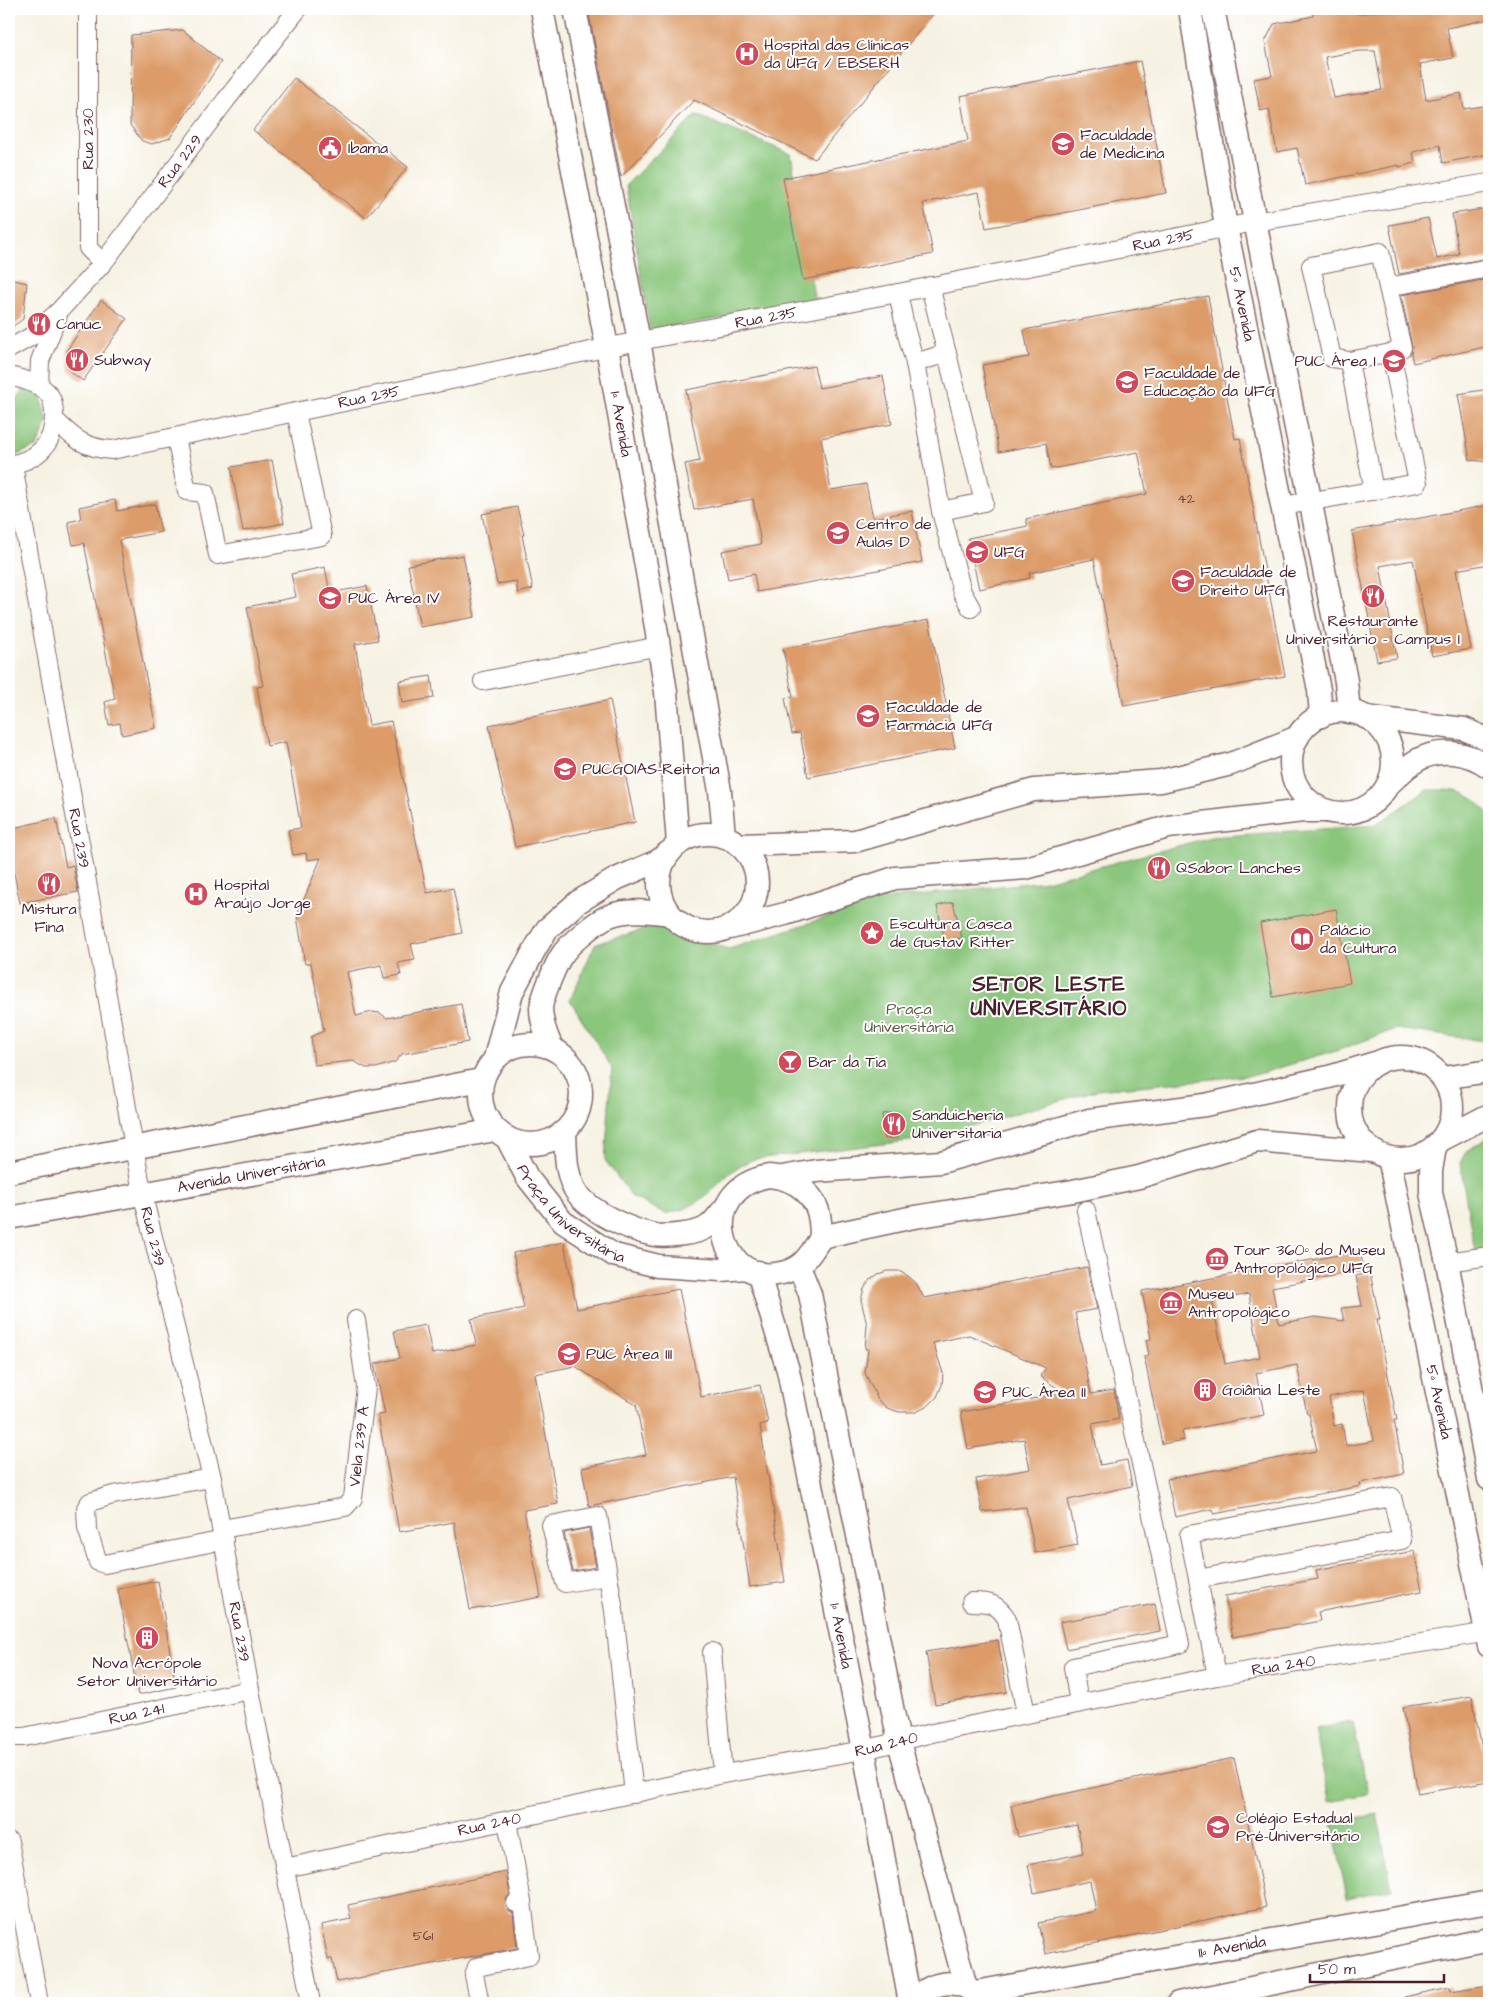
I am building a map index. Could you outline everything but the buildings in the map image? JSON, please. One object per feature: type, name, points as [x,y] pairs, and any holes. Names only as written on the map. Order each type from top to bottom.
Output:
[{"type":"main road","name":"1ª Avenida","points":[[542,9],[608,347],[659,646],[666,692],[678,844]]},
{"type":"main road","name":"1ª Avenida","points":[[575,9],[639,340],[720,791],[732,841]]},
{"type":"main road","name":"5ª Avenida","points":[[1190,9],[1226,227],[1319,690],[1321,716]]},
{"type":"main road","name":"5ª Avenida","points":[[1212,9],[1346,681],[1357,714]]},
{"type":"main road","points":[[1327,811],[1314,804],[1302,794],[1295,781],[1291,766],[1292,751],[1298,737],[1304,729],[1321,716],[1335,712],[1357,714],[1464,729],[1489,740]]},
{"type":"main road","points":[[1357,714],[1378,726],[1387,738],[1393,753],[1393,769],[1389,784]]},
{"type":"main road","points":[[495,1058],[507,1050],[522,1044],[537,1044],[552,1048],[566,1057],[576,1071],[581,1087],[581,1103],[575,1119],[564,1132],[552,1140],[536,1144],[521,1144],[501,1134],[484,1113],[481,1104],[481,1080],[495,1058],[512,992],[547,929],[578,902],[616,880],[658,861],[678,844],[692,836],[708,834],[732,841],[855,841],[1034,790],[1161,781],[1231,764],[1298,737]]},
{"type":"main road","points":[[678,844],[666,856],[660,870],[658,885],[661,900],[669,914],[681,925],[697,932],[714,933],[785,914],[895,878],[1026,868],[1168,827],[1303,811],[1356,812],[1370,806],[1381,796],[1389,784],[1417,761],[1445,752],[1478,758],[1489,767]]},
{"type":"main road","points":[[730,928],[743,918],[753,905],[758,889],[757,873],[750,858],[732,841]]},
{"type":"main road","points":[[552,1048],[544,1032],[541,1009],[542,999],[562,955],[594,924],[609,916],[648,910],[669,914]]},
{"type":"main road","points":[[782,1177],[805,1189],[814,1200],[820,1213],[821,1237],[812,1253],[799,1266],[786,1272],[771,1274],[752,1270],[728,1248],[722,1231],[725,1208],[736,1191],[746,1183],[757,1178],[769,1176],[782,1177],[816,1171],[941,1162],[1089,1120],[1205,1105],[1329,1078],[1389,1057],[1405,1056],[1420,1060],[1433,1067],[1443,1078],[1451,1093],[1453,1110],[1449,1126],[1438,1143],[1430,1171],[1431,1193],[1447,1262],[1489,1479]]},
{"type":"main road","points":[[1375,1063],[1362,1074],[1352,1089],[1349,1106],[1352,1123],[1362,1142],[1380,1154]]},
{"type":"main road","points":[[1443,1078],[1489,1071]]},
{"type":"main road","points":[[9,1172],[481,1080]]},
{"type":"main road","points":[[821,1237],[909,1218],[1064,1193],[1138,1177],[1257,1141],[1380,1154],[1403,1159],[1417,1157],[1438,1143],[1489,1115]]},
{"type":"main road","name":"Praça Universitária","points":[[564,1132],[566,1167],[574,1189],[590,1208],[615,1221],[655,1236],[685,1234],[706,1228],[725,1208]]},
{"type":"main road","name":"Praça Universitária","points":[[501,1134],[527,1177],[563,1222],[614,1255],[658,1266],[752,1270]]},
{"type":"main road","name":"Avenida Universitária","points":[[9,1218],[142,1192],[501,1134]]},
{"type":"main road","name":"5ª Avenida","points":[[1380,1154],[1488,1637]]},
{"type":"main road","points":[[799,1266],[810,1294],[826,1383],[899,1742],[974,1994]]},
{"type":"main road","name":"1ª Avenida","points":[[752,1270],[788,1370],[864,1750],[911,2003]]},
{"type":"main road","points":[[791,1391],[826,1383]]},
{"type":"main road","name":"11ª Avenida","points":[[911,2003],[929,1987],[942,1983],[956,1984],[974,1994],[1489,1902]]},
{"type":"main road","points":[[1178,2003],[1489,1939]]},
{"type":"street","name":"Rua 230","points":[[88,9],[88,248],[103,263]]},
{"type":"street","name":"Rua 229","points":[[9,349],[32,336],[60,310],[103,263],[226,100],[298,9]]},
{"type":"street","name":"Rua 235","points":[[54,418],[77,439],[94,449],[112,450],[639,340],[930,286],[1226,227],[1489,183]]},
{"type":"street","points":[[1380,252],[1388,287],[1402,348],[1391,353],[1349,361],[1332,358],[1311,266],[1380,252]]},
{"type":"street","points":[[1388,287],[1489,268]]},
{"type":"street","points":[[930,286],[984,502],[941,510]]},
{"type":"street","points":[[898,292],[915,363],[941,510],[962,592],[971,608]]},
{"type":"street","name":"Rua 229","points":[[39,386],[40,361],[60,310]]},
{"type":"street","points":[[915,363],[947,353]]},
{"type":"street","points":[[1283,506],[1418,483],[1391,353]]},
{"type":"street","points":[[1349,361],[1374,491]]},
{"type":"street","points":[[9,376],[39,386],[50,396],[54,418],[54,428],[48,444],[36,454],[11,465]]},
{"type":"street","points":[[176,437],[187,491],[204,493],[218,555],[322,536],[296,412]]},
{"type":"street","name":"Rua 239","points":[[11,465],[142,1192],[212,1478],[250,1690],[311,2003]]},
{"type":"street","points":[[483,681],[659,646]]},
{"type":"street","points":[[1079,1703],[1072,1666],[1180,1644],[1086,1210]]},
{"type":"street","points":[[1447,1262],[1489,1256]]},
{"type":"street","name":"Viela 239 A","points":[[212,1478],[90,1502],[86,1508],[87,1528],[98,1562],[105,1564],[196,1547],[223,1535],[345,1507],[353,1498],[366,1387],[356,1320]]},
{"type":"street","points":[[1198,1580],[1402,1540],[1392,1497],[1189,1535],[1217,1676]]},
{"type":"street","points":[[607,1576],[614,1611],[634,1794]]},
{"type":"street","points":[[971,1602],[990,1602],[1007,1619],[1026,1714]]},
{"type":"street","name":"Rua 240","points":[[285,1868],[723,1774],[864,1750],[932,1733],[1217,1676],[1488,1637]]},
{"type":"street","points":[[712,1652],[723,1774]]},
{"type":"street","name":"Rua 241","points":[[14,1740],[250,1690]]},
{"type":"street","points":[[480,2003],[474,1976],[475,1968],[529,1956],[507,1821]]},
{"type":"street","points":[[9,1841],[38,2003]]},
{"type":"green space","points":[[696,115],[791,154],[815,303],[650,330],[626,185]]},
{"type":"green space","points":[[25,387],[40,393],[48,422],[37,446],[10,458],[18,450],[9,441],[9,401],[16,401]]},
{"type":"green space","name":"Praça Universitária","points":[[1427,790],[1461,792],[1474,799],[1489,813],[1489,1039],[1484,1041],[1396,1029],[1336,1051],[1255,1075],[1097,1090],[926,1139],[755,1159],[736,1168],[701,1200],[686,1208],[666,1214],[632,1197],[605,1160],[612,1068],[570,1000],[595,944],[655,926],[729,949],[883,899],[1046,881],[1211,837],[1376,825]]},
{"type":"green space","points":[[1489,1137],[1489,1251],[1475,1253],[1460,1163],[1466,1151]]},
{"type":"green space","points":[[1353,1722],[1368,1794],[1329,1801],[1315,1729]]},
{"type":"green space","points":[[1377,1814],[1392,1889],[1347,1898],[1332,1823]]},
{"type":"place","name":"Hospital das Clínicas da UFG / EBSERH","points":[[747,54]]},
{"type":"place","name":"Faculdade de Medicina","points":[[1063,144]]},
{"type":"place","name":"Ibama","points":[[330,148]]},
{"type":"place","name":"Canuc","points":[[39,324]]},
{"type":"place","name":"Subway","points":[[77,360]]},
{"type":"place","name":"PUC Área I","points":[[1394,361]]},
{"type":"place","name":"Faculdade de Educação da UFG","points":[[1127,382]]},
{"type":"place","name":"Centro de Aulas D","points":[[838,533]]},
{"type":"place","name":"UFG","points":[[977,552]]},
{"type":"place","name":"Faculdade de Direito UFG","points":[[1183,581]]},
{"type":"place","name":"Restaurante Universitário - Campus I","points":[[1373,596]]},
{"type":"place","name":"PUC Área IV","points":[[330,598]]},
{"type":"place","name":"Faculdade de Farmácia UFG","points":[[868,716]]},
{"type":"place","name":"PUCGOIAS-Reitoria","points":[[565,769]]},
{"type":"place","name":"QSabor Lanches","points":[[1159,868]]},
{"type":"place","name":"Mistura Fina","points":[[49,884]]},
{"type":"place","name":"Hospital Araújo Jorge","points":[[196,894]]},
{"type":"place","name":"Escultura Casca de Gustav Ritter","points":[[872,933]]},
{"type":"place","name":"Palácio da Cultura","points":[[1302,939]]},
{"type":"place","name":"Bar da Tia","points":[[790,1062]]},
{"type":"place","name":"Sanduicheria Universitaria","points":[[894,1124]]},
{"type":"place","name":"Tour 360º do Museu Antropológico UFG","points":[[1217,1259]]},
{"type":"place","name":"Museu Antropológico","points":[[1171,1303]]},
{"type":"place","name":"PUC Área III","points":[[569,1354]]},
{"type":"place","name":"Goiânia Leste","points":[[1205,1390]]},
{"type":"place","name":"PUC Área II","points":[[985,1392]]},
{"type":"place","name":"Nova Acrópole Setor Universitário","points":[[147,1638]]},
{"type":"place","name":"Colégio Estadual Pré-Universitário","points":[[1218,1827]]},
{"type":"district","name":"SETOR LESTE UNIVERSITÁRIO","points":[[1049,996]]}]
